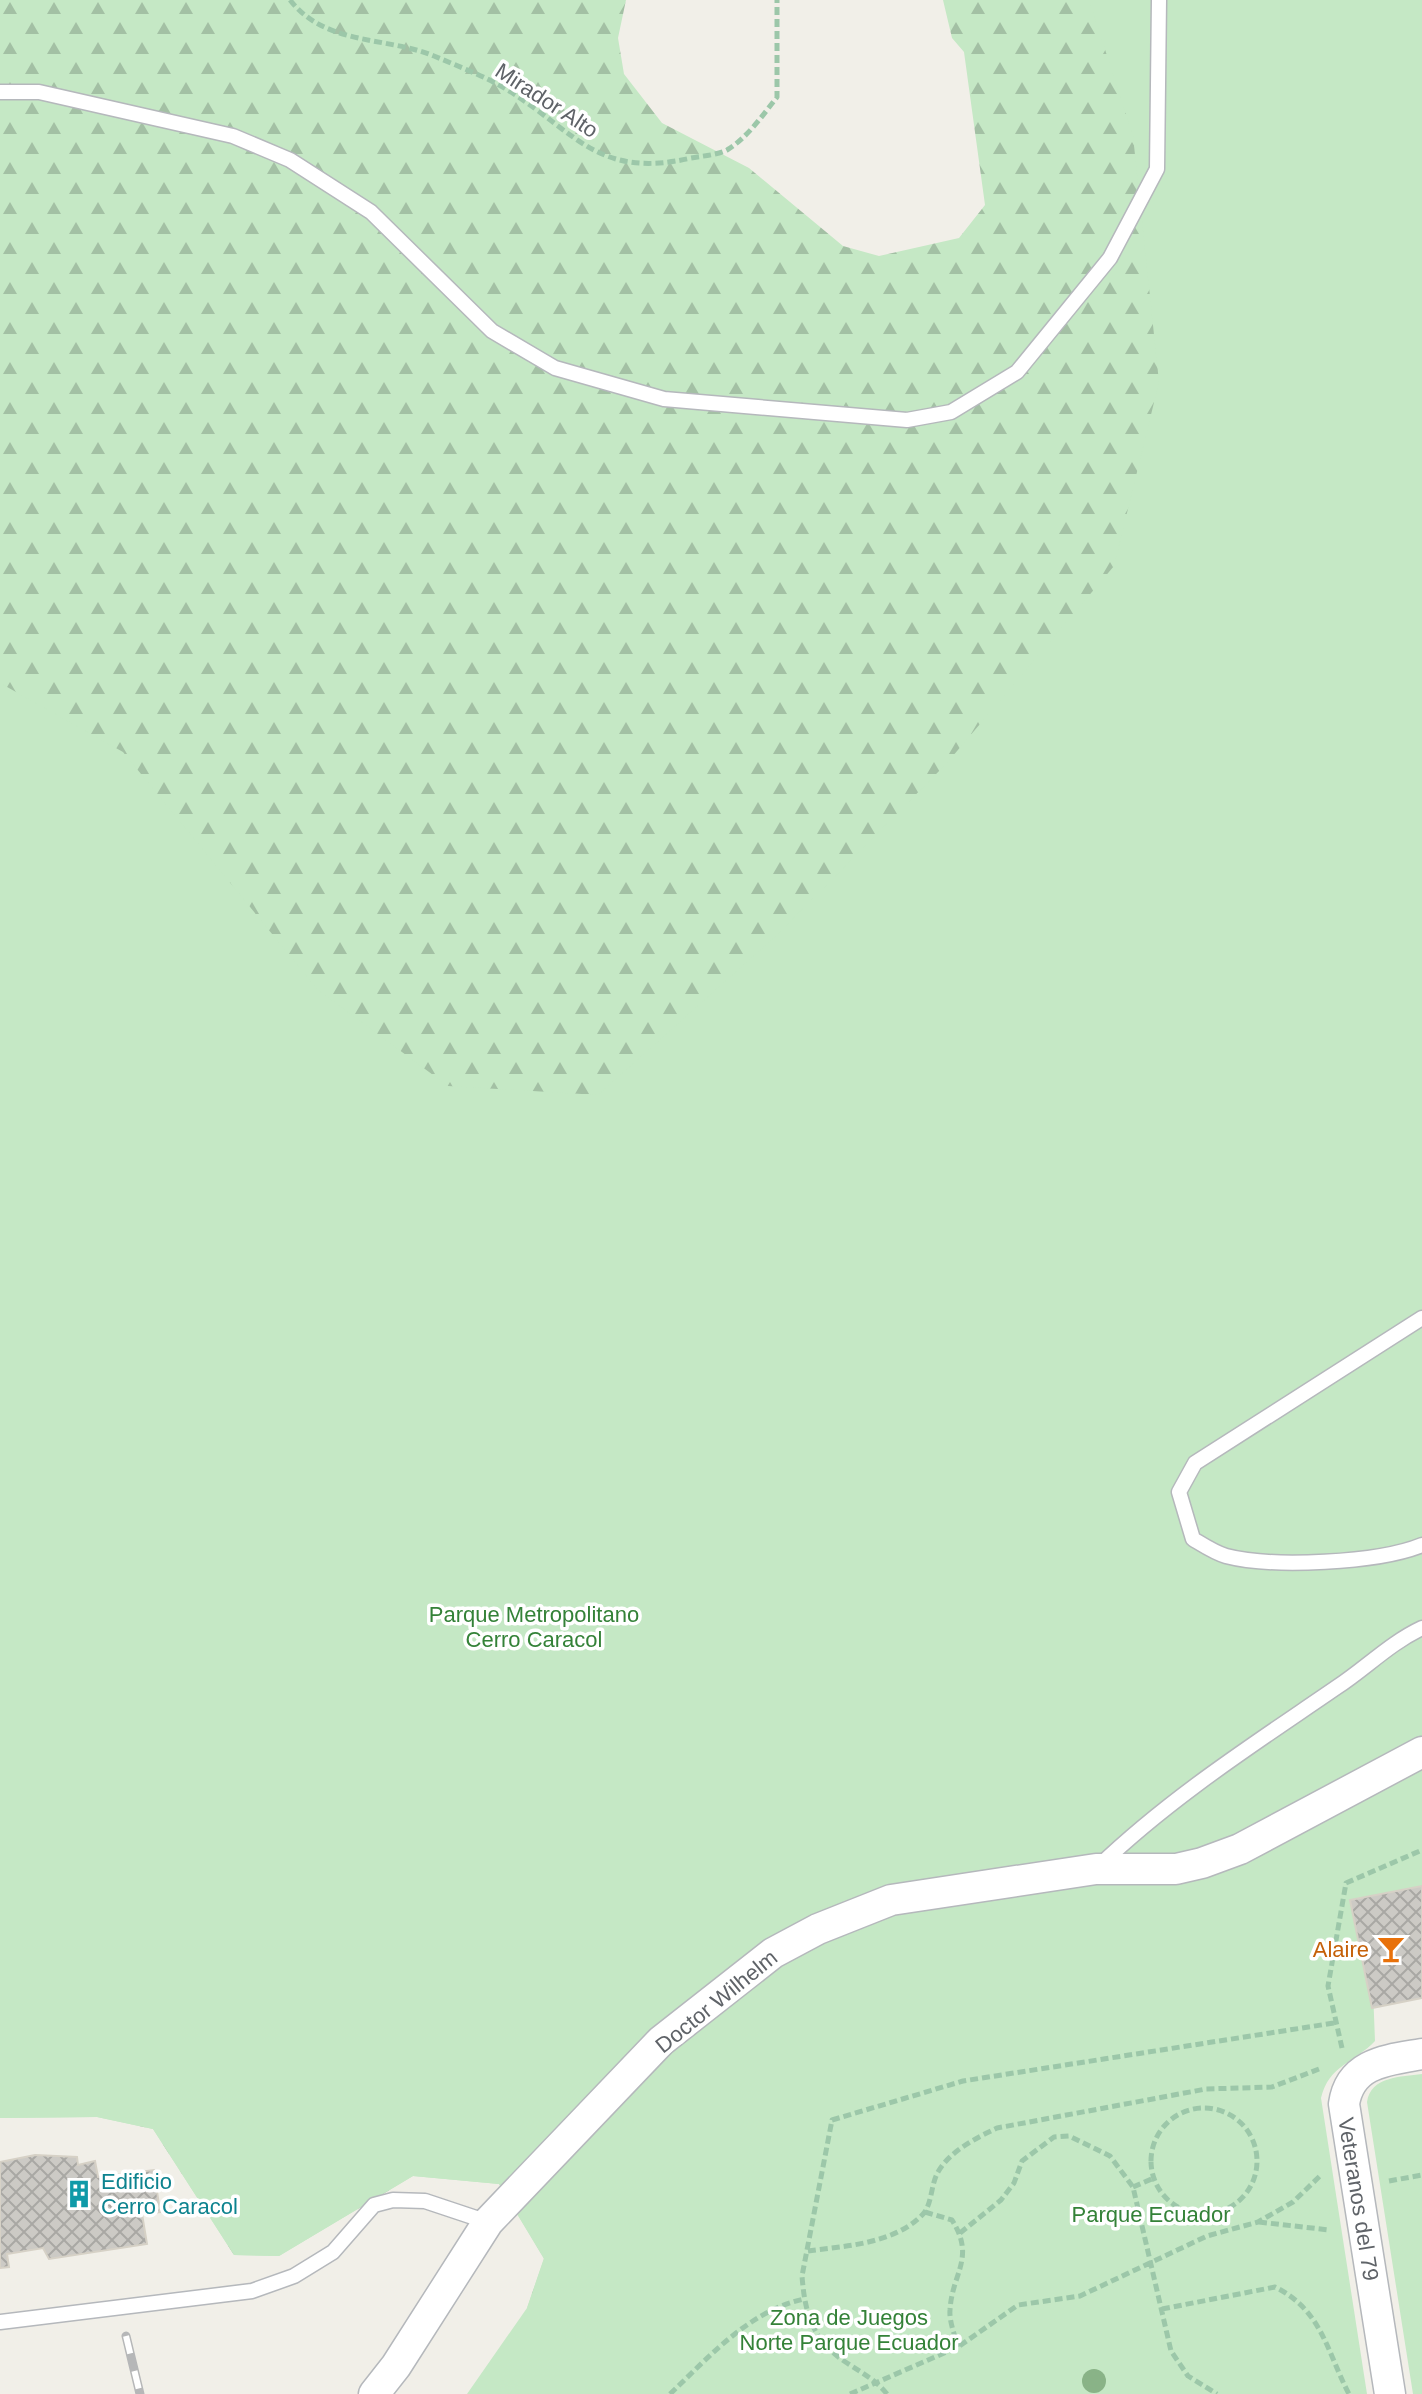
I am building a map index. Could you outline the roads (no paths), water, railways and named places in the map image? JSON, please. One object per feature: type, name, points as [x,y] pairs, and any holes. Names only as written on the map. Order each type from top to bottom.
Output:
[{"type":"street","name":"Doctor Wilhelm","points":[[374,2394],[396,2366],[488,2222],[661,2041],[773,1953],[818,1929],[891,1900],[1096,1869],[1176,1869],[1202,1863],[1240,1849],[1422,1752]]},
{"type":"street","name":"Veteranos del 79","points":[[1390,2394],[1344,2104],[1353,2080],[1364,2068],[1380,2061],[1422,2054]]},
{"type":"lane","points":[[0,92],[39,92],[233,136],[290,160],[371,212],[492,331],[555,368],[664,399],[907,420],[951,412],[1017,372],[1110,258],[1157,169],[1159,0]]},
{"type":"lane","points":[[1422,1318],[1195,1463],[1179,1492],[1193,1539],[1226,1556],[1285,1562],[1368,1558],[1422,1545]]},
{"type":"lane","points":[[1096,1869],[1146,1821],[1206,1776],[1347,1681],[1400,1638],[1422,1628]]},
{"type":"lane","points":[[0,2322],[252,2291],[294,2276],[333,2252],[374,2205],[393,2200],[425,2201],[488,2222]]},
{"type":"railway","points":[[126,2336],[140,2394]]},
{"type":"place","name":"Alaire","points":[[1391,1949]]},
{"type":"place","name":"Edificio Cerro Caracol","points":[[79,2194]]},
{"type":"park label","name":"Parque Metropolitano Cerro Caracol","points":[[534,1626]]},
{"type":"park label","name":"Parque Ecuador","points":[[1151,2214]]},
{"type":"park label","name":"Zona de Juegos Norte Parque Ecuador","points":[[849,2330]]}]
